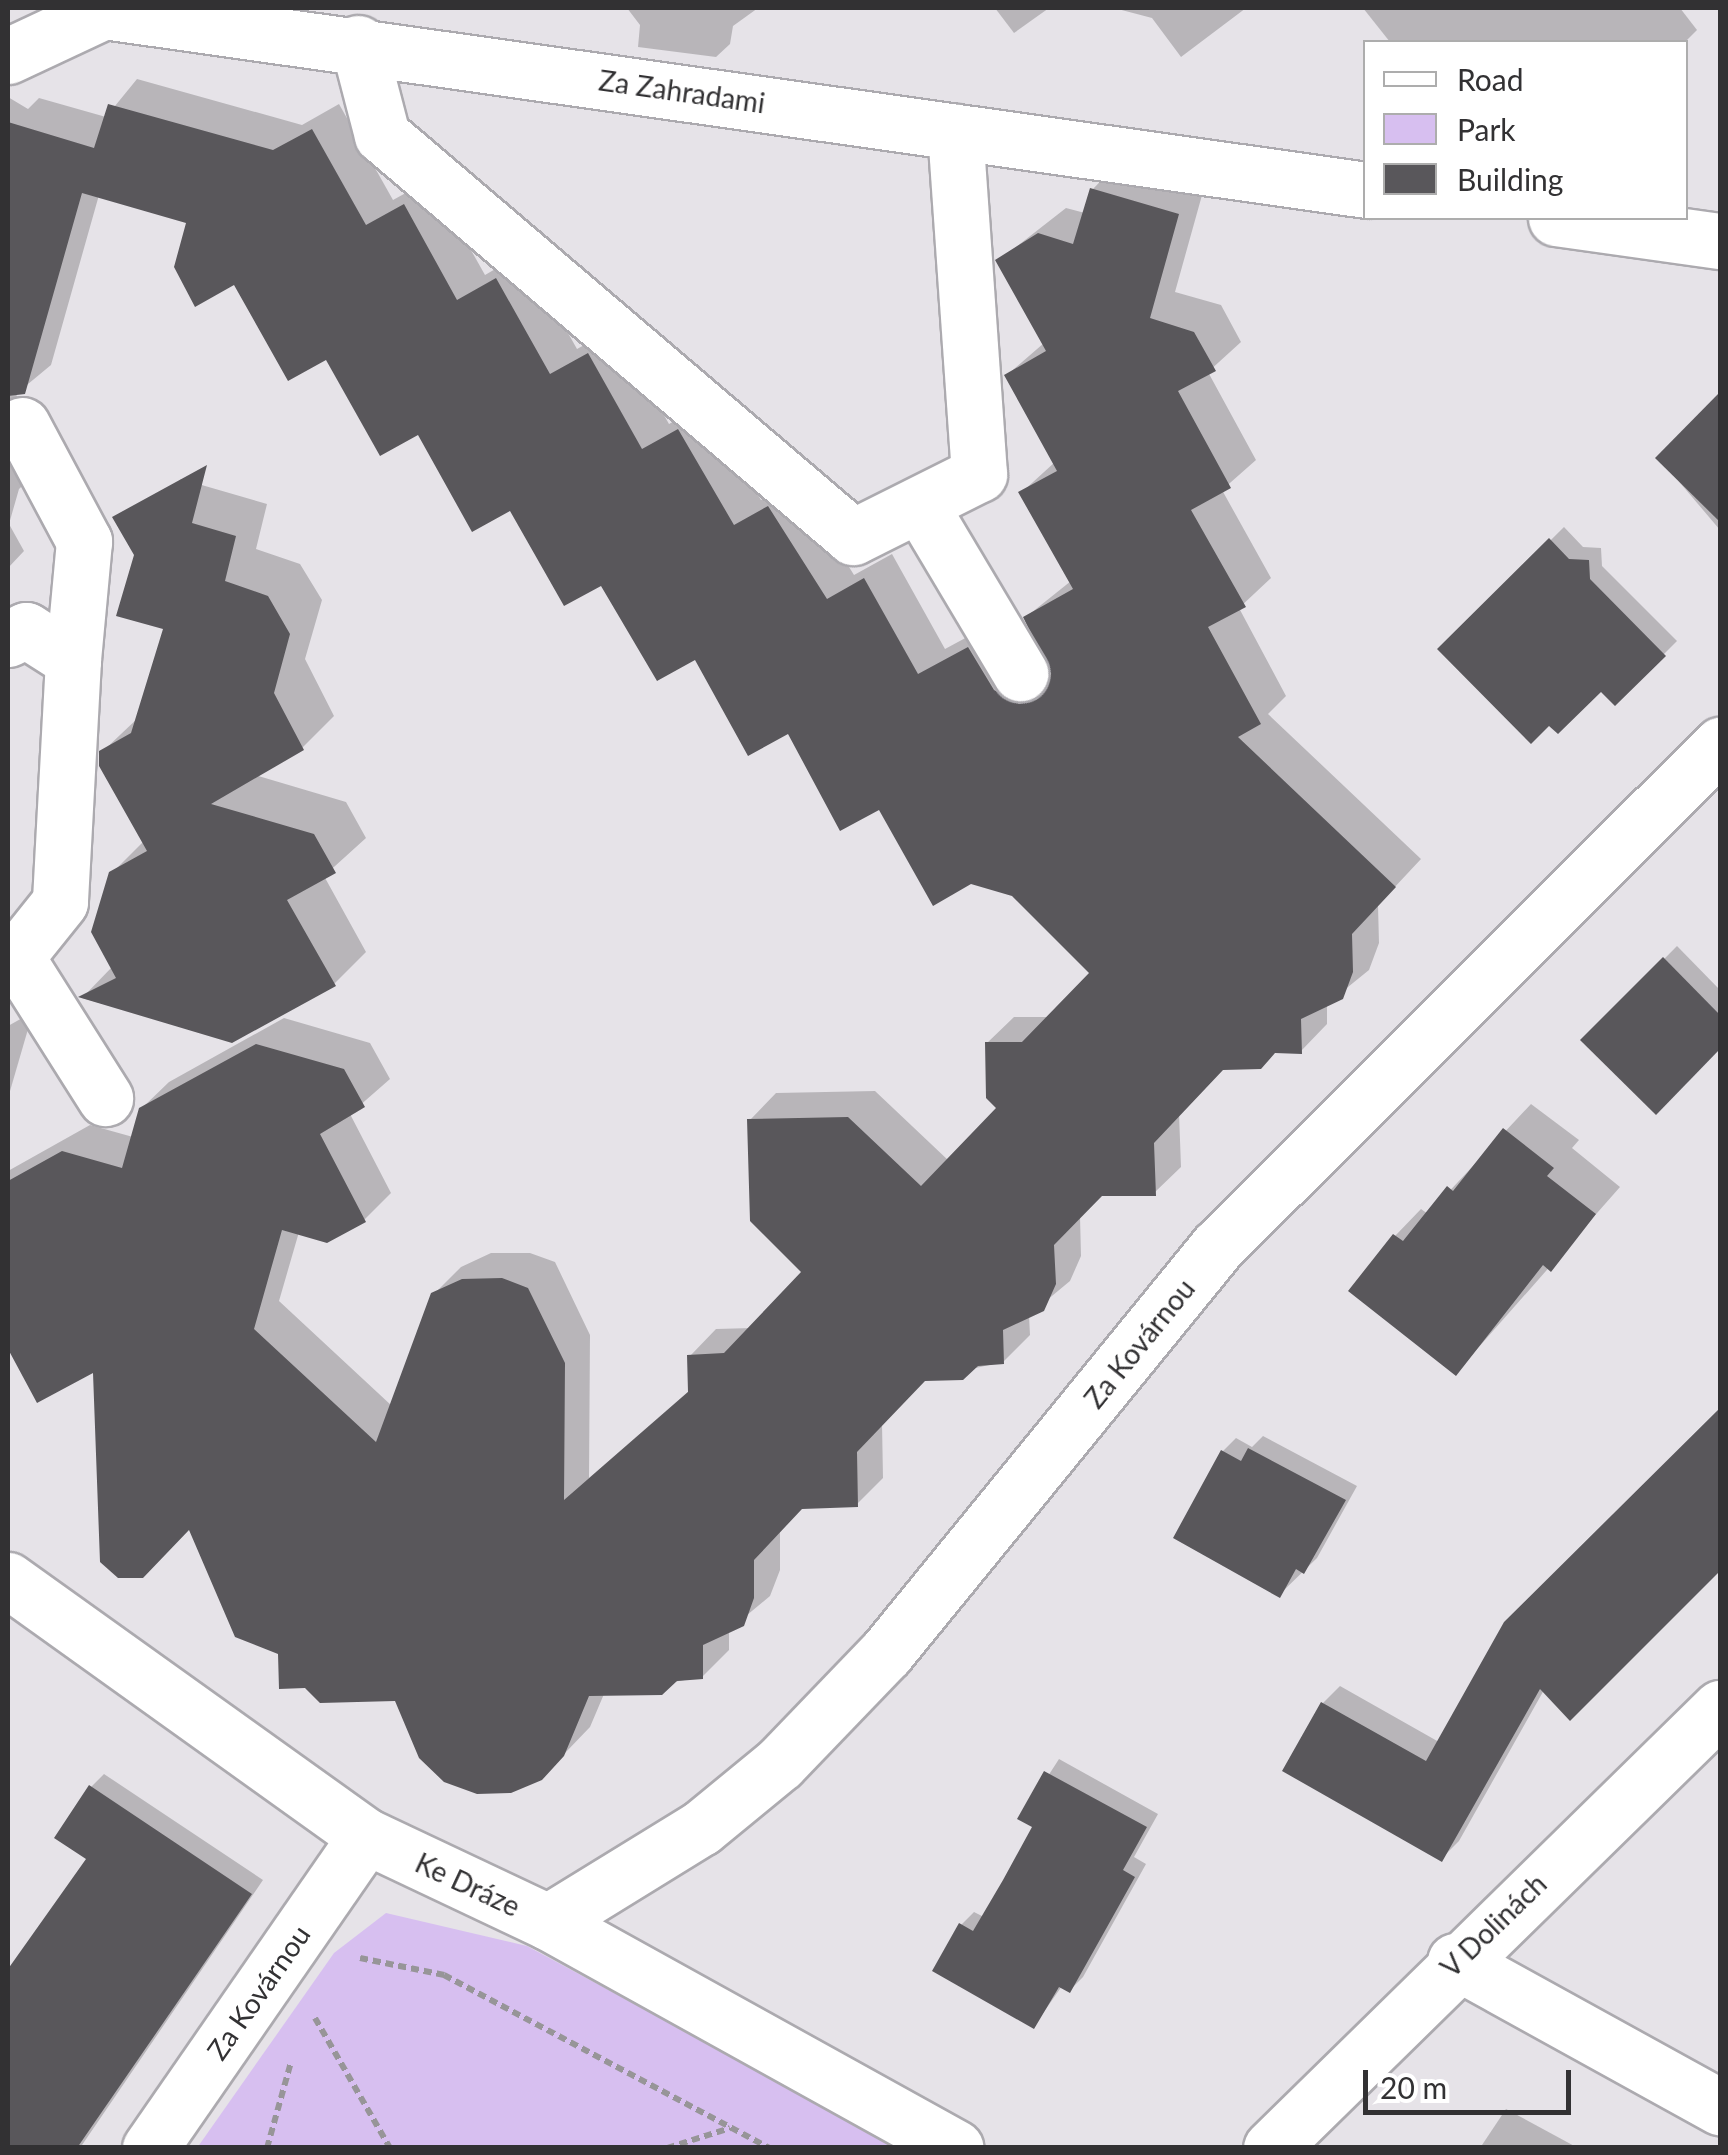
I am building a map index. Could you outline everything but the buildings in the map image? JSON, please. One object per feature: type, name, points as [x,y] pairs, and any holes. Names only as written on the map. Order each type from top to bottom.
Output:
[{"type":"street","name":"Za Zahradami","points":[[8,56],[104,11],[358,43],[1363,190]]},
{"type":"street","points":[[358,43],[382,135],[854,538],[979,474],[955,132]]},
{"type":"street","points":[[1570,220],[1720,241]]},
{"type":"street","points":[[22,425],[84,541],[73,660],[60,902],[12,958],[105,1098]]},
{"type":"street","points":[[920,504],[1020,673]]},
{"type":"street","points":[[8,639],[26,630],[73,660]]},
{"type":"street","name":"Za Kovárnou","points":[[548,1922],[701,1828],[780,1763],[886,1653],[1217,1247],[1720,745]]},
{"type":"street","name":"Ke Dráze","points":[[8,1580],[366,1836],[548,1922],[955,2148]]},
{"type":"street","name":"V Dolinách","points":[[1271,2148],[1455,1960],[1720,1708]]},
{"type":"street","name":"Za Kovárnou","points":[[150,2148],[366,1836]]},
{"type":"street","points":[[1455,1960],[1720,2107]]},
{"type":"path","points":[[290,1946],[328,1974],[347,1956],[444,1975],[770,2148]]},
{"type":"path","points":[[303,2023],[308,2005],[390,2148]]},
{"type":"path","points":[[267,2148],[292,2058]]},
{"type":"path","points":[[668,2148],[731,2127]]},
{"type":"green space","points":[[386,1913],[527,1946],[900,2147],[197,2148],[334,1953]]}]
